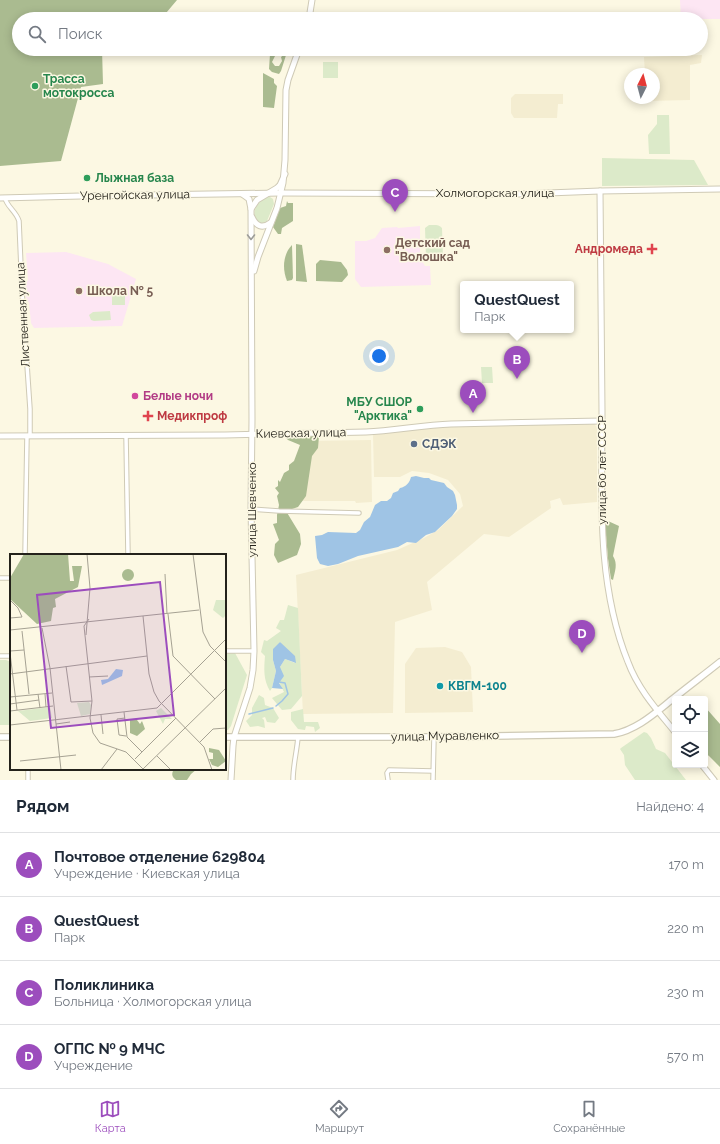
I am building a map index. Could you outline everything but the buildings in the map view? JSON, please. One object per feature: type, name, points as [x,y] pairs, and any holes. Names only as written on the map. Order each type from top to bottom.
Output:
[{"type":"main road","name":"улица Муравленко","points":[[226,737],[614,734],[631,729],[720,662]]},
{"type":"main road","points":[[0,738],[10,737]]},
{"type":"street","points":[[310,12],[312,0]]},
{"type":"street","points":[[252,280],[258,257],[277,208],[281,193],[284,174],[286,90],[297,56]]},
{"type":"street","points":[[271,222],[266,226],[259,226],[253,220],[251,211],[257,200],[280,186],[284,174]]},
{"type":"street","name":"Холмогорская улица","points":[[269,193],[522,194],[600,190],[720,189]]},
{"type":"street","name":"улица 60 лет СССР","points":[[600,190],[602,527],[604,559],[609,596],[619,638],[631,671],[643,691],[672,728]]},
{"type":"street","points":[[269,193],[274,195],[276,198],[277,208]]},
{"type":"street","name":"Уренгойская улица","points":[[3,198],[269,193]]},
{"type":"street","points":[[238,194],[243,194],[250,202],[252,280]]},
{"type":"street","name":"Лиственная улица","points":[[3,198],[16,213],[18,221],[30,409],[25,554]]},
{"type":"street","name":"улица Шевченко","points":[[231,780],[234,737],[250,688],[254,652],[251,509],[252,280]]},
{"type":"street","name":"Киевская улица","points":[[0,436],[252,434],[378,431],[427,425],[602,421]]},
{"type":"street","points":[[126,434],[128,554]]},
{"type":"street","points":[[251,509],[360,513]]},
{"type":"street","points":[[226,651],[254,652]]},
{"type":"street","points":[[433,780],[434,736]]},
{"type":"street","points":[[293,780],[298,737]]},
{"type":"street","points":[[704,768],[714,780]]},
{"type":"street","points":[[388,780],[389,770],[433,771]]},
{"type":"shaded area","points":[[680,0],[720,0],[720,19],[708,19],[708,12],[681,12]]},
{"type":"shaded area","points":[[702,56],[701,63],[690,65],[690,100],[660,101],[660,68],[645,68],[644,57]]},
{"type":"shaded area","points":[[515,94],[563,94],[563,104],[558,104],[557,118],[514,118],[511,113],[511,98]]},
{"type":"shaded area","name":"Детский сад \"Волошка\"","points":[[420,226],[420,258],[425,266],[430,266],[431,285],[361,287],[355,279],[355,241],[366,241],[375,238],[382,228]]},
{"type":"shaded area","name":"Школа № 5","points":[[66,252],[108,264],[136,279],[122,326],[34,328],[31,323],[29,303],[26,297],[25,285],[28,280],[26,253]]},
{"type":"shaded area","points":[[594,424],[597,427],[597,502],[563,505],[560,498],[550,501],[551,508],[509,537],[484,534],[427,582],[432,610],[395,622],[393,713],[303,714],[296,575],[397,550],[438,530],[463,506],[460,494],[448,480],[429,473],[412,471],[400,477],[374,477],[373,434],[446,427]]},
{"type":"shaded area","points":[[371,440],[372,502],[356,503],[355,501],[302,501],[302,441]]},
{"type":"shaded area","points":[[445,647],[462,652],[471,667],[473,712],[405,713],[405,664],[416,648]]},
{"type":"green space","name":"Трасса мотокросса","points":[[0,0],[177,0],[167,12],[12,12],[12,56],[102,56],[103,84],[81,87],[61,161],[0,166]]},
{"type":"green space","points":[[270,56],[275,56],[272,62],[275,66],[279,66],[282,61],[281,57],[286,56],[279,74],[272,72],[269,69]]},
{"type":"green space","points":[[323,62],[338,62],[338,78],[323,78]]},
{"type":"green space","points":[[263,73],[274,79],[274,83],[277,86],[274,108],[263,107]]},
{"type":"green space","points":[[657,115],[669,115],[670,154],[649,154],[648,135],[657,124]]},
{"type":"green space","points":[[602,158],[694,160],[708,185],[602,186]]},
{"type":"green space","points":[[266,197],[273,199],[274,204],[267,221],[259,223],[254,214],[261,200]]},
{"type":"green space","points":[[287,201],[288,203],[293,203],[293,221],[282,228],[281,234],[278,234],[273,227],[280,208],[286,206]]},
{"type":"green space","points":[[429,225],[438,225],[442,228],[443,258],[440,261],[430,261],[426,258],[425,228]]},
{"type":"green space","points":[[296,244],[302,245],[307,282],[296,281]]},
{"type":"green space","points":[[292,245],[293,278],[292,280],[287,281],[284,272],[284,262],[285,257]]},
{"type":"green space","points":[[320,260],[341,262],[347,270],[348,275],[342,282],[316,281],[316,264]]},
{"type":"green space","points":[[125,287],[125,305],[112,305],[112,288]]},
{"type":"green space","points":[[110,311],[111,320],[94,321],[91,320],[89,315],[93,312]]},
{"type":"green space","points":[[481,367],[492,367],[493,383],[482,383]]},
{"type":"green space","points":[[284,436],[319,436],[318,448],[312,456],[306,496],[298,507],[286,511],[300,534],[301,544],[297,555],[278,563],[274,555],[275,544],[279,540],[273,524],[277,523],[279,505],[277,496],[279,493],[275,488],[278,486],[278,480],[280,482],[284,473],[289,470],[289,465],[294,461],[300,445],[288,440]]},
{"type":"green space","points":[[608,521],[619,526],[613,556],[616,565],[613,580],[611,579],[608,559],[605,523]]},
{"type":"green space","points":[[288,605],[298,608],[302,696],[291,709],[282,710],[272,698],[284,692],[279,682],[280,667],[285,659],[295,663],[280,642],[273,660],[276,671],[270,691],[265,678],[265,656],[261,652],[264,640],[267,641],[281,631],[276,628],[280,620],[284,620]]},
{"type":"green space","points":[[226,653],[235,653],[247,675],[231,726],[228,730],[226,730]]},
{"type":"green space","points":[[0,660],[6,660],[10,662],[10,725],[0,725]]},
{"type":"green space","points":[[259,695],[264,698],[265,705],[273,708],[279,718],[275,723],[267,722],[265,717],[262,718],[264,720],[265,728],[258,726],[250,727],[246,721],[252,715],[252,708]]},
{"type":"green space","points":[[303,709],[304,722],[318,722],[320,728],[315,732],[314,727],[306,726],[305,730],[298,729],[291,720],[291,712]]},
{"type":"green space","points":[[708,710],[720,724],[720,767],[709,756]]},
{"type":"green space","points":[[644,732],[647,733],[656,749],[665,753],[672,762],[672,768],[677,768],[686,780],[635,780],[625,765],[624,755],[620,749]]},
{"type":"green space","points":[[173,770],[196,770],[187,780],[176,780],[172,775]]},
{"type":"water","points":[[416,476],[429,478],[431,480],[444,483],[453,491],[455,495],[457,509],[452,516],[435,532],[426,535],[416,543],[407,542],[398,547],[358,556],[338,564],[328,566],[320,564],[317,558],[315,536],[328,532],[356,533],[360,530],[364,522],[370,517],[375,505],[381,501],[387,501],[391,498],[393,493],[404,487],[410,481],[411,477]]},
{"type":"water","points":[[280,642],[295,656],[296,663],[285,659],[280,667],[284,676],[279,683],[283,689],[272,688],[276,671],[273,660],[273,649]]},
{"type":"waterway","points":[[276,706],[288,694],[285,683],[279,682]]},
{"type":"waterway","points":[[249,714],[273,708]]},
{"type":"place","name":"Трасса мотокросса","points":[[35,86]]},
{"type":"place","name":"Лыжная база","points":[[87,178]]},
{"type":"place","name":"Поликлиника","points":[[395,212]]},
{"type":"place","name":"Андромеда","points":[[652,249]]},
{"type":"place","name":"Детский сад \"Волошка\"","points":[[387,250]]},
{"type":"place","name":"Школа № 5","points":[[79,291]]},
{"type":"place","name":"QuestQuest","points":[[517,379]]},
{"type":"place","name":"Белые ночи","points":[[135,396]]},
{"type":"place","name":"МБУ СШОР \"Арктика\"","points":[[420,409]]},
{"type":"place","name":"Почтовое отделение 629804","points":[[473,413]]},
{"type":"place","name":"Медикпроф","points":[[148,416]]},
{"type":"place","name":"СДЭК","points":[[414,444]]},
{"type":"place","name":"ОГПС № 9 МЧС","points":[[582,653]]},
{"type":"place","name":"КВГМ-100","points":[[440,686]]}]
